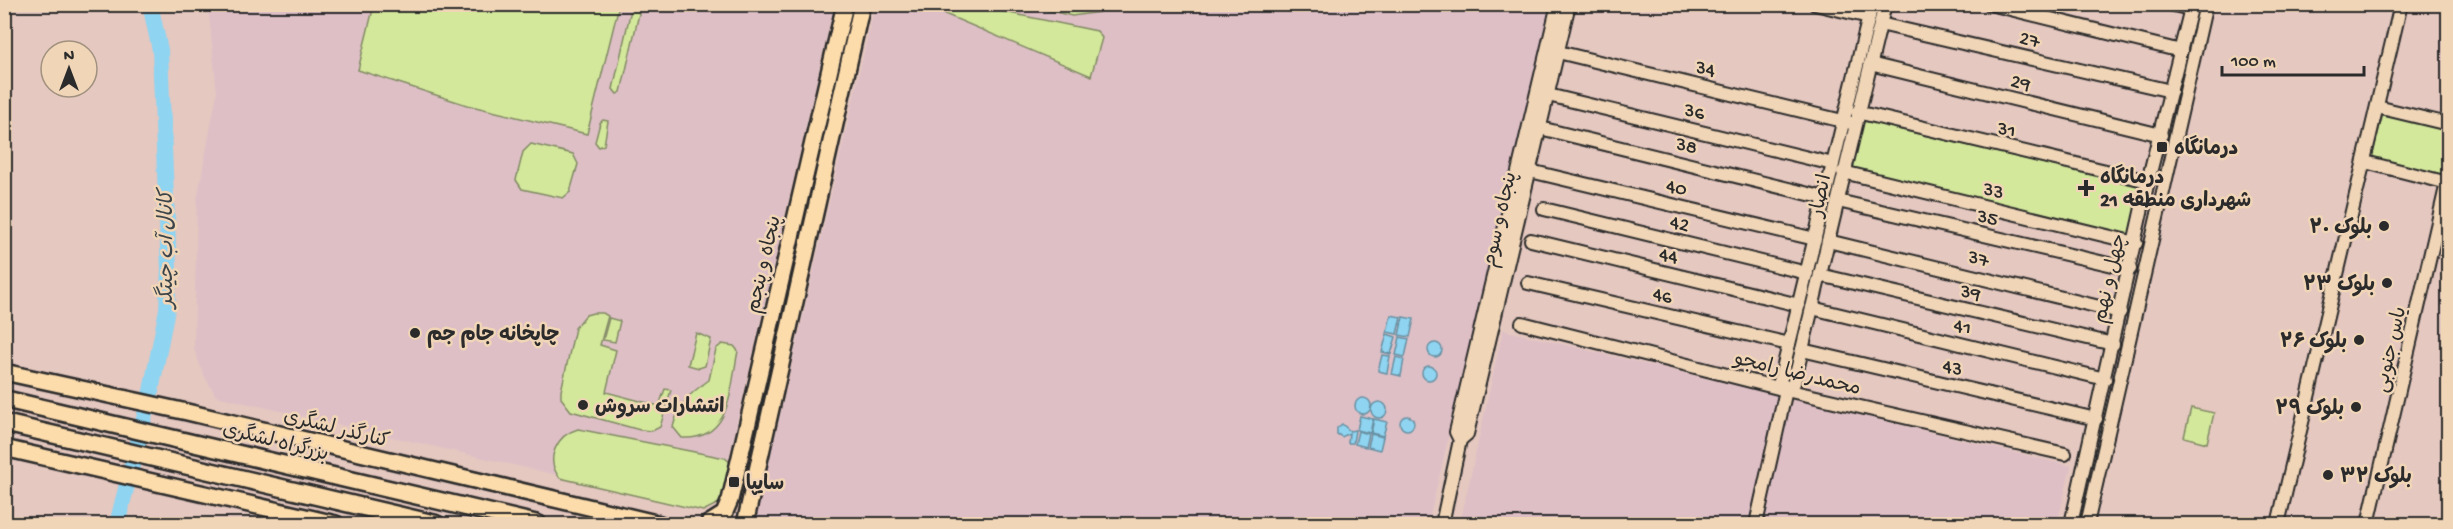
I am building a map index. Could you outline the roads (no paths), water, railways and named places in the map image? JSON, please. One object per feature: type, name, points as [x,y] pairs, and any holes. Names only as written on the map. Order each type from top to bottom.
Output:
[{"type":"highway","points":[[4,387],[110,422]]},
{"type":"highway","name":"بزرگراه لشگری","points":[[4,399],[176,437],[538,525]]},
{"type":"highway","points":[[4,423],[436,525]]},
{"type":"main road","name":"پنجاه و پنجم","points":[[727,507],[845,4]]},
{"type":"main road","name":"پنجاه و پنجم","points":[[746,519],[862,4]]},
{"type":"main road","points":[[839,31],[855,34]]},
{"type":"main road","name":"کنارگذر لشگری","points":[[4,372],[182,411],[660,525]]},
{"type":"main road","points":[[7,451],[94,468],[336,525]]},
{"type":"main road","points":[[708,525],[724,514],[727,507],[746,519]]},
{"type":"street","name":"پنجاه و سوم","points":[[1460,440],[1456,432],[1558,4]]},
{"type":"street","name":"پنجاه و سوم","points":[[1442,525],[1460,440],[1467,434],[1569,4]]},
{"type":"street","points":[[1815,4],[1871,11]]},
{"type":"street","name":"انصار","points":[[1786,390],[1780,381],[1825,198],[1838,168],[1870,64],[1885,4]]},
{"type":"street","points":[[1990,4],[2181,51]]},
{"type":"street","points":[[2170,4],[2191,7]]},
{"type":"street","name":"چهل و نهم","points":[[2087,525],[2206,4]]},
{"type":"street","points":[[2278,525],[2401,4]]},
{"type":"street","name":"چهل و نهم","points":[[2071,525],[2121,312],[2148,181],[2191,7]]},
{"type":"street","name":"انصار","points":[[1852,119],[1871,11]]},
{"type":"street","name":"27","points":[[1880,24],[2171,91]]},
{"type":"street","name":"34","points":[[1558,52],[1852,119]]},
{"type":"street","name":"29","points":[[1870,64],[2161,135]]},
{"type":"street","name":"36","points":[[1548,95],[1838,168]]},
{"type":"street","points":[[2378,107],[2448,124]]},
{"type":"street","name":"31","points":[[1852,119],[2148,181]]},
{"type":"street","name":"38","points":[[1540,128],[1825,198]]},
{"type":"street","points":[[2365,162],[2448,183]]},
{"type":"street","name":"انصار","points":[[1756,525],[1786,390],[1794,383],[1838,201],[1838,168]]},
{"type":"street","name":"33","points":[[1838,168],[2136,243]]},
{"type":"street","name":"40","points":[[1530,171],[1815,239]]},
{"type":"street","name":"یاس جنوبی","points":[[2368,525],[2448,183]]},
{"type":"street","name":"35","points":[[1838,201],[2130,269]]},
{"type":"street","name":"42","points":[[1544,209],[1807,273]]},
{"type":"street","name":"44","points":[[1531,240],[1799,305]]},
{"type":"street","name":"37","points":[[1828,241],[2121,312]]},
{"type":"street","name":"39","points":[[1820,275],[2113,344]]},
{"type":"street","name":"46","points":[[1528,283],[1790,344]]},
{"type":"street","name":"41","points":[[1812,308],[2105,379]]},
{"type":"street","name":"محمدرضا رامجو","points":[[1522,322],[1786,390],[2065,454]]},
{"type":"street","name":"43","points":[[1802,350],[2096,420]]},
{"type":"water","points":[[1391,315],[1401,317],[1397,334],[1387,332]]},
{"type":"water","points":[[1403,317],[1414,319],[1410,337],[1399,335]]},
{"type":"water","points":[[1387,334],[1396,337],[1391,354],[1382,352]]},
{"type":"water","points":[[1400,337],[1409,339],[1405,357],[1396,355]]},
{"type":"water","points":[[1435,343],[1440,345],[1442,350],[1440,355],[1435,357],[1430,355],[1428,350],[1430,345]]},
{"type":"water","points":[[1382,355],[1390,356],[1387,373],[1378,371]]},
{"type":"water","points":[[1396,357],[1404,359],[1401,376],[1392,374]]},
{"type":"water","points":[[1429,366],[1434,368],[1436,373],[1434,378],[1429,380],[1424,378],[1422,373],[1424,368]]},
{"type":"water","points":[[1363,398],[1371,406],[1363,414],[1355,406]]},
{"type":"water","points":[[1379,402],[1387,410],[1379,418],[1371,410]]},
{"type":"water","points":[[1360,416],[1373,419],[1370,433],[1357,430]]},
{"type":"water","points":[[1407,416],[1412,418],[1414,423],[1412,428],[1407,430],[1402,428],[1400,423],[1402,418]]},
{"type":"water","points":[[1374,419],[1387,422],[1383,436],[1371,433]]},
{"type":"water","points":[[1342,424],[1350,431],[1355,430],[1353,443],[1348,443],[1349,433],[1342,437],[1337,434],[1337,428]]},
{"type":"water","points":[[1358,431],[1369,434],[1366,447],[1355,444]]},
{"type":"water","points":[[1371,434],[1383,437],[1380,450],[1368,447]]},
{"type":"waterway","name":"کانال آب چیتگر","points":[[117,524],[151,391],[167,309],[169,270],[160,50],[150,4]]},
{"type":"place","name":"درمانگاه","points":[[2162,147]]},
{"type":"place","name":"درمانگاه شهرداری منطقه 21","points":[[2086,188]]},
{"type":"place","name":"بلوک ۲۰","points":[[2384,226]]},
{"type":"place","name":"بلوک ۲۳","points":[[2387,283]]},
{"type":"place","name":"چاپخانه جام جم","points":[[415,333]]},
{"type":"place","name":"بلوک ۲۶","points":[[2359,340]]},
{"type":"place","name":"انتشارات سروش","points":[[583,405]]},
{"type":"place","name":"بلوک ۲۹","points":[[2356,407]]},
{"type":"place","name":"بلوک ۳۲","points":[[2328,475]]},
{"type":"place","name":"سایپا","points":[[734,482]]}]
